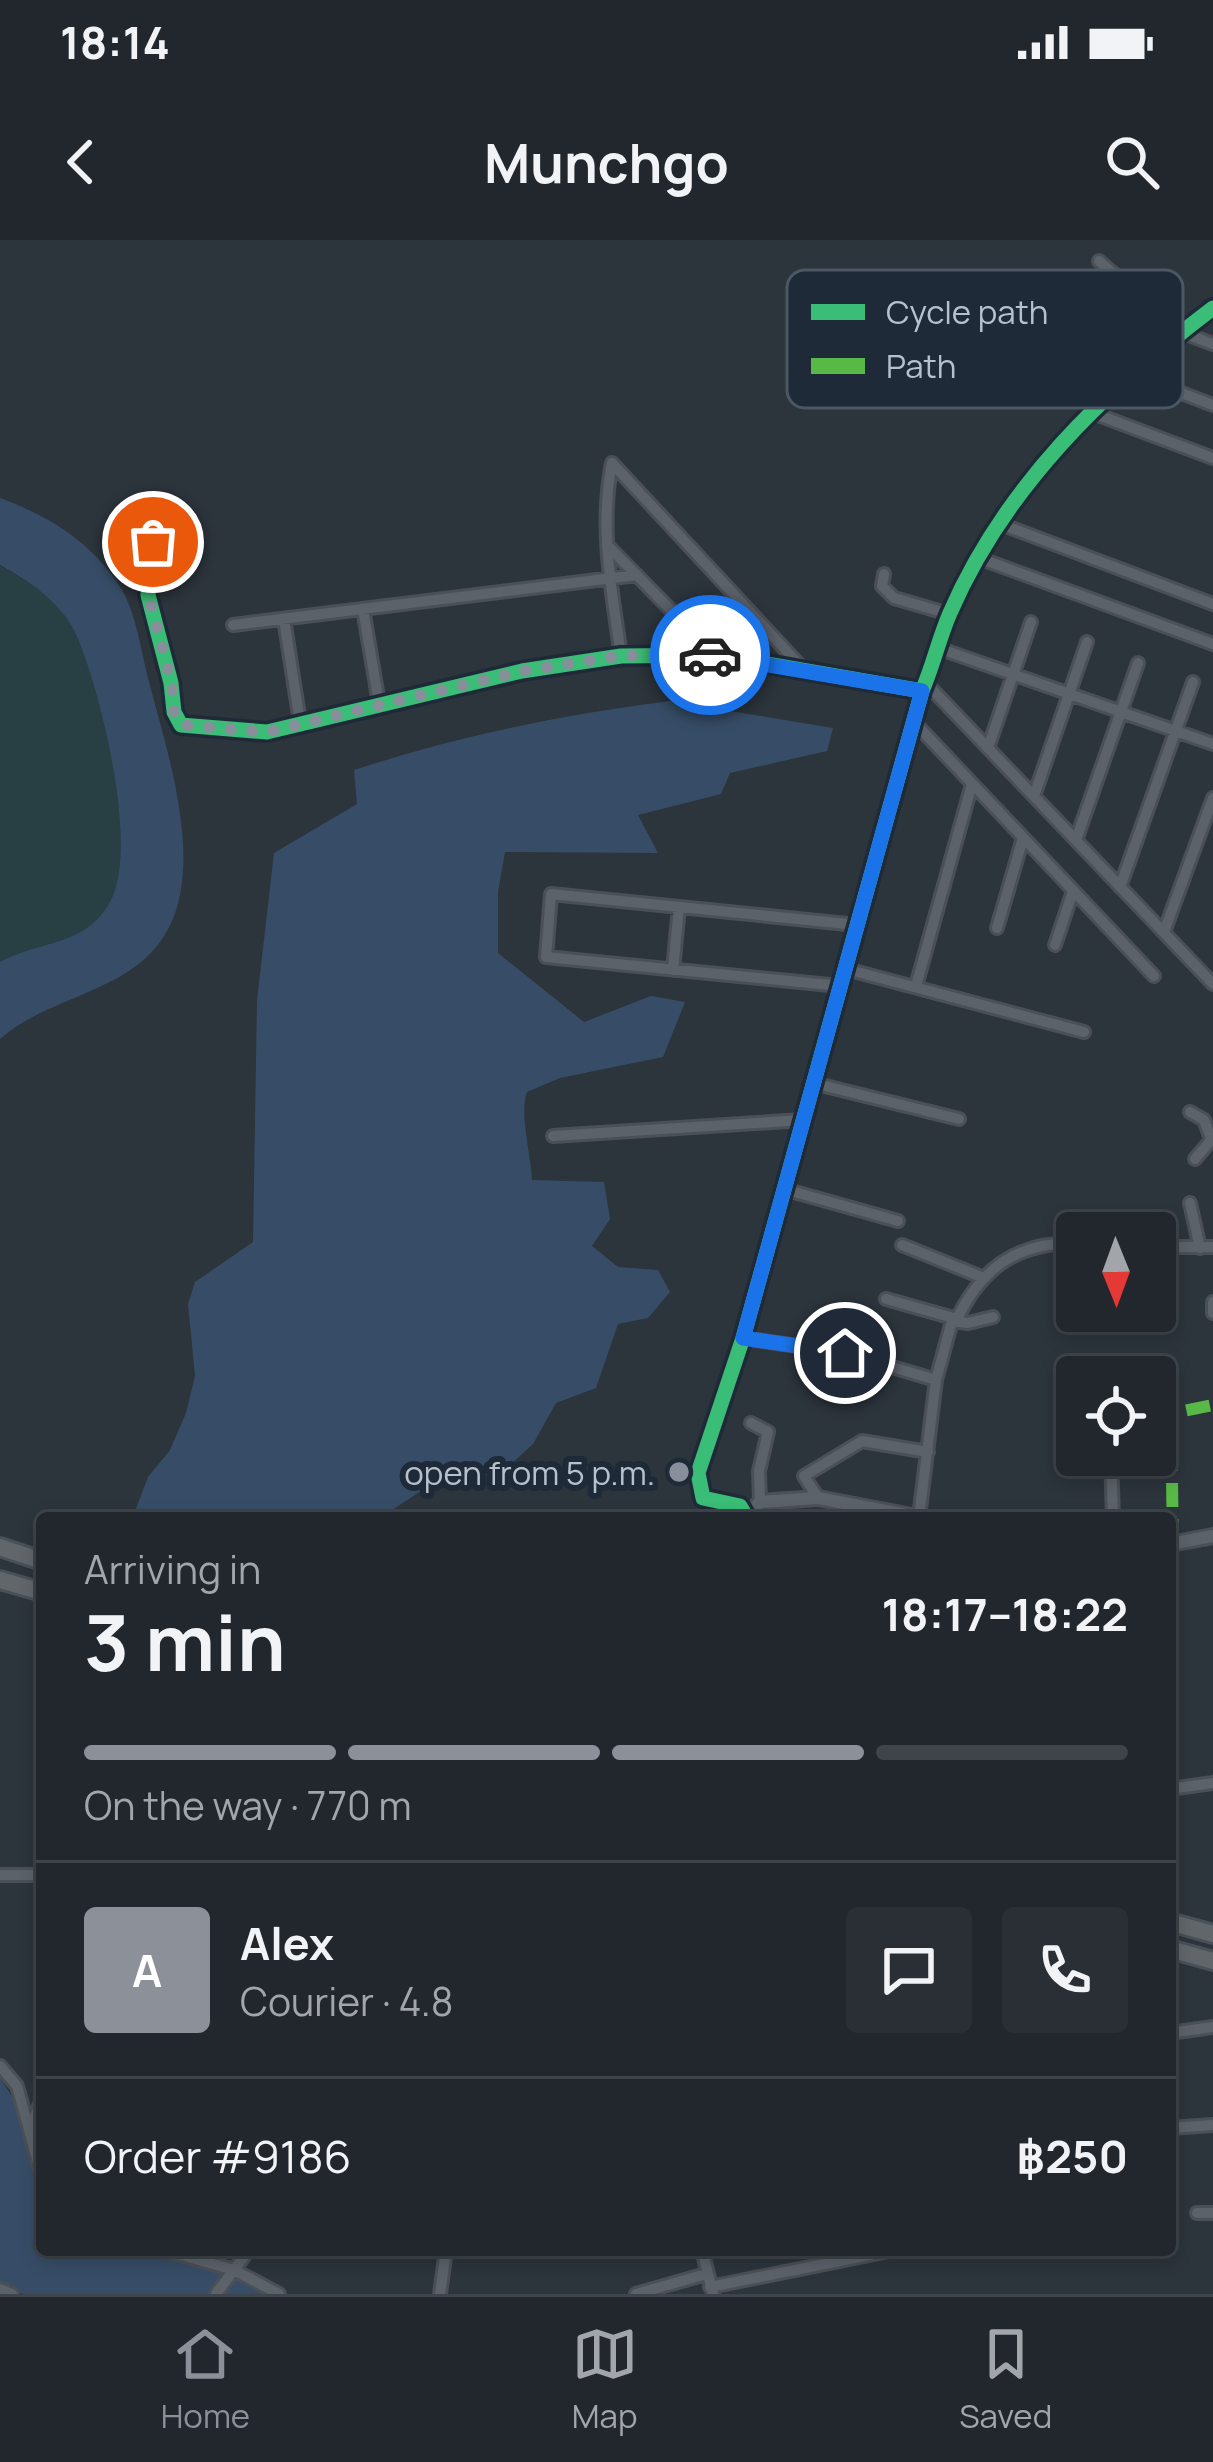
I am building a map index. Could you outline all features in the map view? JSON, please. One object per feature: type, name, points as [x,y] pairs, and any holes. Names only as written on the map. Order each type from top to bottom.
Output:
[{"type":"highway","points":[[4,1549],[36,1559]]},
{"type":"highway","points":[[0,1580],[36,1590]]},
{"type":"highway","points":[[1176,1924],[1213,1934]]},
{"type":"highway","points":[[1176,1951],[1213,1961]]},
{"type":"street","points":[[1099,261],[1109,270]]},
{"type":"street","points":[[1183,330],[1213,308]]},
{"type":"street","points":[[1183,333],[1213,344]]},
{"type":"street","points":[[1183,394],[1213,405]]},
{"type":"street","points":[[746,1512],[740,1506],[703,1498],[698,1472],[743,1338],[924,687],[950,614],[998,523],[1042,461],[1098,408]]},
{"type":"street","points":[[1093,413],[1213,458]]},
{"type":"street","points":[[620,656],[604,501],[612,463],[805,670]]},
{"type":"street","points":[[998,523],[1213,604]]},
{"type":"street","points":[[153,542],[148,595],[172,683],[174,712],[182,725],[267,732],[522,671],[620,656],[715,655],[924,687],[1212,980]]},
{"type":"street","points":[[607,545],[715,655]]},
{"type":"street","points":[[979,558],[1213,644]]},
{"type":"street","points":[[884,574],[883,586],[894,598],[950,614]]},
{"type":"street","points":[[233,625],[638,575]]},
{"type":"street","points":[[363,609],[379,703]]},
{"type":"street","points":[[284,619],[300,722]]},
{"type":"street","points":[[988,748],[1031,622]]},
{"type":"street","points":[[1034,796],[1087,642]]},
{"type":"street","points":[[938,648],[1213,744]]},
{"type":"street","points":[[1076,840],[1138,663]]},
{"type":"street","points":[[1120,887],[1192,682]]},
{"type":"street","points":[[914,722],[1154,976]]},
{"type":"street","points":[[916,986],[972,784]]},
{"type":"street","points":[[1164,932],[1213,798]]},
{"type":"street","points":[[997,928],[1023,838]]},
{"type":"street","points":[[1055,945],[1073,891]]},
{"type":"street","points":[[840,986],[546,957],[551,894],[857,925]]},
{"type":"street","points":[[673,970],[679,907]]},
{"type":"street","points":[[846,969],[1084,1032]]},
{"type":"street","points":[[813,1083],[958,1119]]},
{"type":"street","points":[[1190,1112],[1204,1120],[1212,1138],[1195,1159]]},
{"type":"street","points":[[553,1136],[803,1120]]},
{"type":"street","points":[[784,1189],[898,1221]]},
{"type":"street","points":[[1176,1248],[1208,1250],[1190,1204]]},
{"type":"street","points":[[902,1245],[984,1278]]},
{"type":"street","points":[[921,1512],[936,1380],[971,1288],[1028,1247],[1056,1245]]},
{"type":"street","points":[[933,1272],[935,1255]]},
{"type":"street","points":[[886,1299],[968,1323],[993,1317]]},
{"type":"street","points":[[1213,1302],[1213,1313]]},
{"type":"street","points":[[743,1338],[845,1353],[936,1380]]},
{"type":"street","points":[[751,1424],[768,1432],[760,1502],[751,1512]]},
{"type":"street","points":[[818,1498],[804,1476],[862,1441],[928,1452]]},
{"type":"street","points":[[1112,1476],[1113,1512]]},
{"type":"street","points":[[760,1502],[818,1498],[889,1512]]},
{"type":"street","points":[[1176,1543],[1213,1536]]},
{"type":"street","points":[[1176,1788],[1213,1783]]},
{"type":"street","points":[[0,1875],[36,1875]]},
{"type":"street","points":[[1176,2031],[1213,2027]]},
{"type":"street","points":[[0,2066],[17,2086],[36,2153]]},
{"type":"street","points":[[30,2129],[36,2114]]},
{"type":"street","points":[[1176,2128],[1213,2125]]},
{"type":"street","points":[[1197,2213],[1213,2213]]},
{"type":"street","points":[[183,2256],[279,2294]]},
{"type":"street","points":[[216,2294],[245,2256]]},
{"type":"street","points":[[440,2294],[445,2256]]},
{"type":"street","points":[[635,2294],[862,2256]]},
{"type":"street","points":[[0,2289],[12,2294]]},
{"type":"green space","points":[[0,566],[43,593],[75,632],[105,727],[121,845],[118,877],[100,917],[75,935],[0,962]]},
{"type":"water","points":[[0,498],[50,521],[79,541],[105,567],[129,604],[174,778],[183,852],[173,918],[157,946],[122,975],[38,1014],[0,1039],[0,962],[75,935],[100,917],[118,877],[121,845],[113,767],[85,657],[61,611],[0,565]]},
{"type":"water","points":[[670,701],[833,728],[827,751],[730,773],[721,794],[638,815],[658,853],[505,852],[498,892],[498,953],[584,1022],[651,996],[685,1002],[663,1057],[560,1078],[527,1092],[524,1111],[532,1180],[604,1182],[610,1219],[592,1246],[618,1267],[658,1270],[670,1292],[648,1318],[618,1324],[596,1388],[556,1403],[533,1444],[501,1473],[433,1483],[389,1512],[135,1512],[148,1477],[170,1450],[186,1413],[195,1376],[188,1304],[195,1282],[253,1242],[257,1000],[274,853],[357,804],[354,770],[510,728]]},
{"type":"water","points":[[0,2078],[21,2117],[34,2161],[36,2256],[166,2256],[241,2279],[270,2294],[23,2294],[0,2283]]},
{"type":"marked path","points":[[1173,1512],[1171,1418],[1173,1413],[1213,1405]]},
{"type":"cycle path","points":[[1183,331],[1213,308]]},
{"type":"cycle path","points":[[744,1512],[740,1506],[703,1498],[698,1473],[743,1338],[922,691],[946,623],[999,523],[1096,408]]},
{"type":"cycle path","points":[[153,542],[148,595],[181,725],[267,732],[522,671],[621,656],[715,655],[922,691]]},
{"type":"way so far","points":[[153,542],[148,595],[172,683],[174,712],[182,725],[267,732],[522,671],[620,656],[710,655]]},
{"type":"place","name":"open from 5 p.m.","points":[[679,1472]]},
{"type":"route","points":[[710,655],[922,691],[743,1338],[845,1353]]}]
